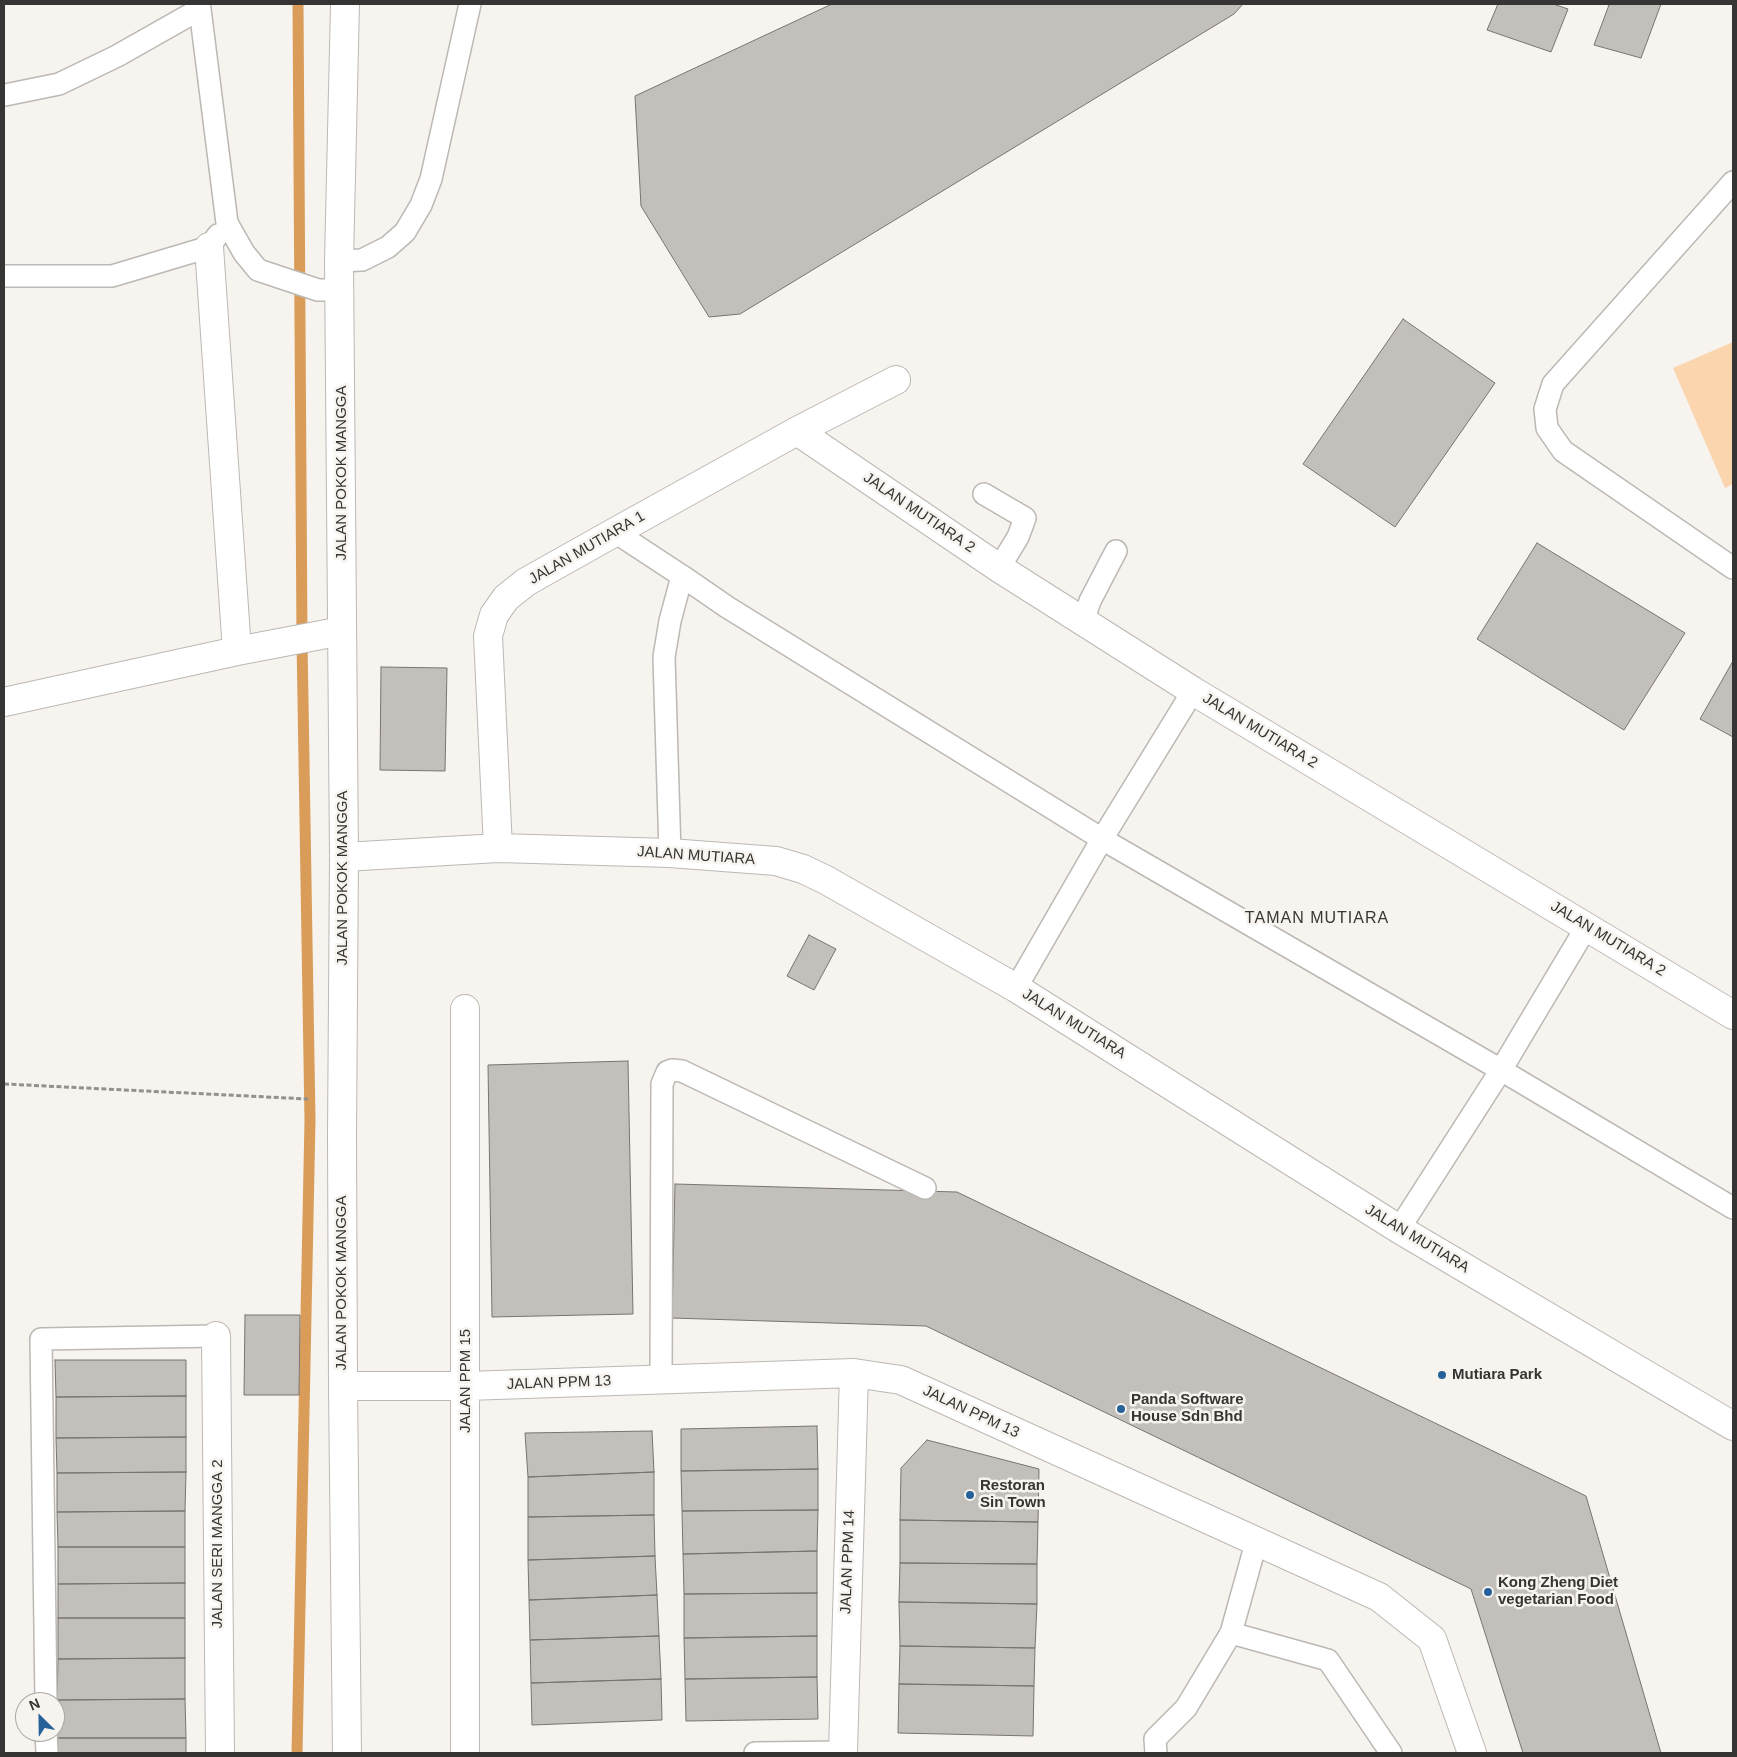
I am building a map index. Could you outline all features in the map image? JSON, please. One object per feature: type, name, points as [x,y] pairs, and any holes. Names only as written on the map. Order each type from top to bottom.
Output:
[{"type":"street","name":"JALAN POKOK MANGGA","points":[[345,4],[340,261],[329,290],[342,631],[344,857],[343,1386],[347,1753]]},
{"type":"street","points":[[343,113],[364,4]]},
{"type":"street","points":[[209,247],[237,651]]},
{"type":"street","name":"JALAN MUTIARA 1","points":[[498,848],[488,636],[494,615],[506,598],[526,582],[615,532],[797,431],[896,380]]},
{"type":"street","name":"JALAN MUTIARA 2","points":[[797,431],[1082,622],[1193,691],[1733,1015]]},
{"type":"street","points":[[4,702],[237,651],[342,631]]},
{"type":"street","name":"JALAN MUTIARA","points":[[344,857],[498,848],[670,853],[776,861],[803,869],[826,880],[1016,988],[1399,1229],[1733,1426]]},
{"type":"street","name":"JALAN PPM 15","points":[[465,1008],[465,1753]]},
{"type":"street","name":"JALAN SERI MANGGA 2","points":[[216,1336],[220,1753]]},
{"type":"street","name":"JALAN PPM 13","points":[[343,1386],[466,1386],[854,1373],[901,1380],[1256,1543],[1379,1597],[1432,1639],[1472,1753]]},
{"type":"street","name":"JALAN PPM 14","points":[[843,1753],[854,1373]]},
{"type":"lane","points":[[340,261],[362,260],[388,247],[405,232],[421,205],[431,179],[470,4]]},
{"type":"lane","points":[[5,95],[58,84],[117,56],[199,6],[227,222],[244,253],[258,270],[329,290]]},
{"type":"lane","points":[[1733,182],[1553,384],[1545,408],[1548,428],[1563,451],[1733,568]]},
{"type":"lane","points":[[4,276],[112,276],[209,247],[227,222]]},
{"type":"lane","points":[[984,494],[1025,518],[1018,537],[999,568]]},
{"type":"lane","points":[[615,532],[727,607],[1102,839],[1501,1070],[1733,1208]]},
{"type":"lane","points":[[1082,622],[1090,601],[1116,551]]},
{"type":"lane","points":[[670,853],[664,657],[670,621],[682,576]]},
{"type":"lane","points":[[1016,988],[1102,839],[1193,691]]},
{"type":"lane","points":[[1399,1229],[1501,1070],[1587,926]]},
{"type":"lane","points":[[661,1379],[662,1084],[667,1072],[672,1070],[682,1071],[925,1188]]},
{"type":"lane","points":[[46,1692],[41,1340],[216,1336]]},
{"type":"lane","points":[[1156,1753],[1155,1739],[1186,1708],[1231,1633],[1256,1543]]},
{"type":"lane","points":[[1231,1633],[1328,1660],[1391,1753]]},
{"type":"lane","points":[[755,1753],[843,1753]]},
{"type":"path","points":[[4,1084],[294,1098]]},
{"type":"shaded area","points":[[1733,342],[1733,484],[1725,488],[1673,368]]},
{"type":"building","points":[[832,4],[1243,4],[1234,14],[740,314],[709,317],[641,206],[635,96]]},
{"type":"building","points":[[1498,4],[1553,4],[1568,9],[1551,52],[1487,30]]},
{"type":"building","points":[[1605,4],[1661,4],[1641,58],[1594,45],[1609,5]]},
{"type":"building","points":[[1403,319],[1495,383],[1395,527],[1303,464]]},
{"type":"building","points":[[1537,543],[1685,633],[1624,730],[1477,639]]},
{"type":"building","points":[[1733,661],[1733,737],[1700,719]]},
{"type":"building","points":[[381,667],[447,668],[445,771],[380,770]]},
{"type":"building","points":[[809,935],[836,949],[814,990],[787,976]]},
{"type":"building","points":[[628,1061],[633,1314],[492,1317],[488,1065]]},
{"type":"building","points":[[675,1184],[957,1192],[1586,1496],[1661,1753],[1523,1753],[1471,1589],[926,1326],[672,1318]]},
{"type":"building","points":[[245,1315],[300,1315],[299,1395],[244,1395]]},
{"type":"building","points":[[55,1360],[186,1360],[186,1396],[56,1397]]},
{"type":"building","points":[[186,1396],[186,1437],[56,1438],[56,1397]]},
{"type":"building","points":[[817,1426],[818,1469],[681,1471],[681,1429]]},
{"type":"building","points":[[652,1431],[654,1472],[528,1477],[525,1433]]},
{"type":"building","points":[[186,1437],[186,1472],[57,1473],[56,1438]]},
{"type":"building","name":"Restoran Sin Town","points":[[927,1440],[1039,1469],[1038,1522],[900,1520],[901,1468]]},
{"type":"building","points":[[818,1469],[818,1510],[682,1511],[681,1471]]},
{"type":"building","points":[[186,1472],[185,1511],[57,1512],[57,1473]]},
{"type":"building","points":[[654,1472],[654,1515],[528,1517],[528,1477]]},
{"type":"building","points":[[818,1510],[817,1551],[683,1554],[682,1511]]},
{"type":"building","points":[[185,1511],[185,1547],[58,1547],[57,1512]]},
{"type":"building","points":[[654,1515],[655,1556],[528,1560],[528,1517]]},
{"type":"building","points":[[900,1520],[1038,1522],[1037,1564],[900,1563]]},
{"type":"building","points":[[58,1547],[185,1547],[185,1583],[58,1584]]},
{"type":"building","points":[[817,1551],[817,1593],[684,1594],[683,1554]]},
{"type":"building","points":[[655,1556],[657,1595],[529,1600],[528,1560]]},
{"type":"building","points":[[900,1563],[1037,1564],[1037,1604],[899,1602]]},
{"type":"building","points":[[185,1583],[185,1618],[58,1618],[58,1584]]},
{"type":"building","points":[[817,1593],[817,1636],[684,1638],[684,1594]]},
{"type":"building","points":[[657,1595],[659,1636],[530,1640],[529,1600]]},
{"type":"building","points":[[899,1602],[1037,1604],[1035,1648],[900,1646]]},
{"type":"building","points":[[58,1618],[185,1618],[185,1658],[58,1659]]},
{"type":"building","points":[[659,1636],[661,1679],[531,1683],[530,1640]]},
{"type":"building","points":[[817,1636],[817,1677],[685,1679],[684,1638]]},
{"type":"building","points":[[900,1646],[1035,1648],[1034,1686],[899,1684]]},
{"type":"building","points":[[185,1658],[185,1699],[65,1700],[65,1692],[57,1692],[58,1659]]},
{"type":"building","points":[[817,1677],[818,1719],[686,1721],[685,1679]]},
{"type":"building","points":[[661,1679],[662,1720],[532,1725],[531,1683]]},
{"type":"building","points":[[899,1684],[1034,1686],[1033,1736],[898,1733]]},
{"type":"building","points":[[185,1699],[186,1738],[65,1738],[65,1700]]},
{"type":"building","points":[[65,1738],[186,1738],[186,1753],[57,1753],[57,1742],[65,1742]]},
{"type":"waterway","points":[[297,1753],[310,1120],[302,641],[298,4]]},
{"type":"place","name":"Mutiara Park","points":[[1442,1375]]},
{"type":"place","name":"Panda Software House Sdn Bhd","points":[[1121,1409]]},
{"type":"place","name":"Restoran Sin Town","points":[[970,1495]]},
{"type":"place","name":"Kong Zheng Diet vegetarian Food","points":[[1488,1592]]},
{"type":"district","name":"TAMAN MUTIARA","points":[[1317,919]]}]
